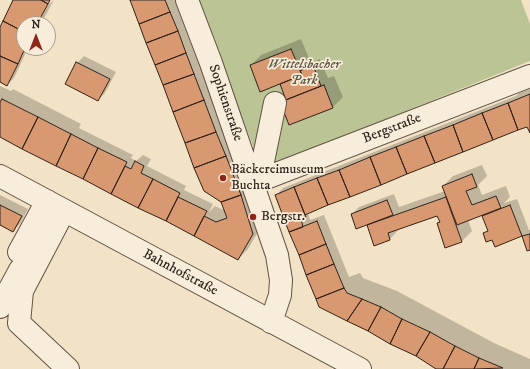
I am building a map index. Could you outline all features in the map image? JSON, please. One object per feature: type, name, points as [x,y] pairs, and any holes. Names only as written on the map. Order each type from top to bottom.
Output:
[{"type":"street","name":"Sophienstraße","points":[[187,0],[256,182],[278,255],[281,280],[280,295],[271,322]]},
{"type":"street","name":"Bergstraße","points":[[256,182],[530,76]]},
{"type":"street","points":[[256,182],[275,103]]},
{"type":"street","name":"Bahnhofstraße","points":[[0,176],[360,369]]},
{"type":"street","points":[[19,252],[55,206]]},
{"type":"street","points":[[0,307],[55,206]]},
{"type":"street","points":[[55,206],[22,291],[19,323],[68,369]]},
{"type":"green space","name":"Wittelsbacher Park","points":[[196,0],[521,0],[530,24],[530,61],[262,169]]},
{"type":"building","points":[[13,0],[41,0],[48,4],[41,16],[16,16],[16,28],[3,21]]},
{"type":"building","points":[[41,0],[50,0],[48,4]]},
{"type":"building","points":[[130,0],[165,0],[170,12],[139,24]]},
{"type":"building","points":[[170,12],[178,31],[146,43],[139,24]]},
{"type":"building","points":[[3,21],[16,28],[16,56],[22,56],[18,64],[0,56],[0,27]]},
{"type":"building","points":[[178,31],[186,53],[155,65],[146,43]]},
{"type":"building","points":[[291,49],[302,75],[260,92],[250,65]]},
{"type":"building","points":[[186,53],[194,74],[163,85],[155,65]]},
{"type":"building","points":[[0,56],[18,64],[7,86],[0,82]]},
{"type":"building","points":[[76,62],[110,79],[98,101],[65,84]]},
{"type":"building","points":[[313,65],[321,86],[286,100],[280,84],[302,75],[300,71]]},
{"type":"building","points":[[194,74],[204,100],[173,112],[163,85]]},
{"type":"building","points":[[324,85],[333,108],[289,125],[280,102]]},
{"type":"building","points":[[530,94],[530,133],[527,127],[518,130],[508,103]]},
{"type":"building","points":[[2,99],[38,117],[22,149],[0,137],[0,102]]},
{"type":"building","points":[[204,100],[216,132],[185,143],[173,112]]},
{"type":"building","points":[[508,103],[518,130],[493,140],[482,113]]},
{"type":"building","points":[[482,113],[493,140],[463,152],[453,125]]},
{"type":"building","points":[[38,117],[71,134],[56,166],[22,149]]},
{"type":"building","points":[[453,125],[463,152],[435,163],[424,136]]},
{"type":"building","points":[[216,132],[226,156],[194,168],[185,143]]},
{"type":"building","points":[[71,134],[98,148],[83,179],[56,166]]},
{"type":"building","points":[[424,136],[435,163],[407,174],[396,147]]},
{"type":"building","points":[[396,147],[407,174],[381,185],[370,157]]},
{"type":"building","points":[[98,148],[127,162],[111,194],[83,179]]},
{"type":"building","points":[[226,156],[241,195],[221,202],[204,191],[194,168]]},
{"type":"building","points":[[370,157],[381,185],[350,197],[339,170]]},
{"type":"building","points":[[135,161],[144,166],[141,173],[153,179],[138,208],[111,194],[125,166],[131,169]]},
{"type":"building","points":[[339,170],[350,197],[328,205],[317,178]]},
{"type":"building","points":[[472,174],[477,187],[466,191],[472,205],[496,196],[501,208],[457,225],[442,186]]},
{"type":"building","points":[[317,178],[328,205],[305,215],[294,187]]},
{"type":"building","points":[[153,179],[180,193],[166,221],[138,208]]},
{"type":"building","points":[[294,187],[306,217],[301,219],[303,227],[289,232],[275,195]]},
{"type":"building","points":[[241,195],[253,234],[238,260],[194,236],[204,216],[216,222],[227,218],[221,202]]},
{"type":"building","points":[[178,197],[207,211],[194,236],[166,221]]},
{"type":"building","points":[[446,197],[462,242],[445,248],[437,223],[440,222],[437,216],[388,233],[390,240],[374,246],[367,225]]},
{"type":"building","points":[[387,200],[393,215],[356,229],[351,214]]},
{"type":"building","points":[[0,205],[22,216],[13,232],[0,225]]},
{"type":"building","points":[[510,205],[522,236],[495,247],[492,240],[486,242],[483,233],[488,231],[482,216]]},
{"type":"building","points":[[317,221],[326,244],[299,255],[289,232]]},
{"type":"building","points":[[530,234],[530,250],[527,251],[522,236]]},
{"type":"building","points":[[326,244],[334,264],[306,275],[299,255]]},
{"type":"building","points":[[334,264],[344,288],[316,299],[306,275]]},
{"type":"building","points":[[344,288],[347,293],[362,299],[347,321],[319,307],[316,299]]},
{"type":"building","points":[[362,299],[381,307],[368,331],[347,321]]},
{"type":"building","points":[[381,307],[402,319],[390,344],[368,331]]},
{"type":"building","points":[[402,319],[430,332],[416,356],[390,344]]},
{"type":"building","points":[[430,332],[455,346],[443,369],[436,369],[416,356]]},
{"type":"building","points":[[455,346],[479,358],[474,369],[443,369]]},
{"type":"building","points":[[479,358],[503,368],[474,369]]},
{"type":"place","name":"Bäckereimuseum Buchta","points":[[223,178]]},
{"type":"place","name":"Bergstr.","points":[[253,217]]}]
